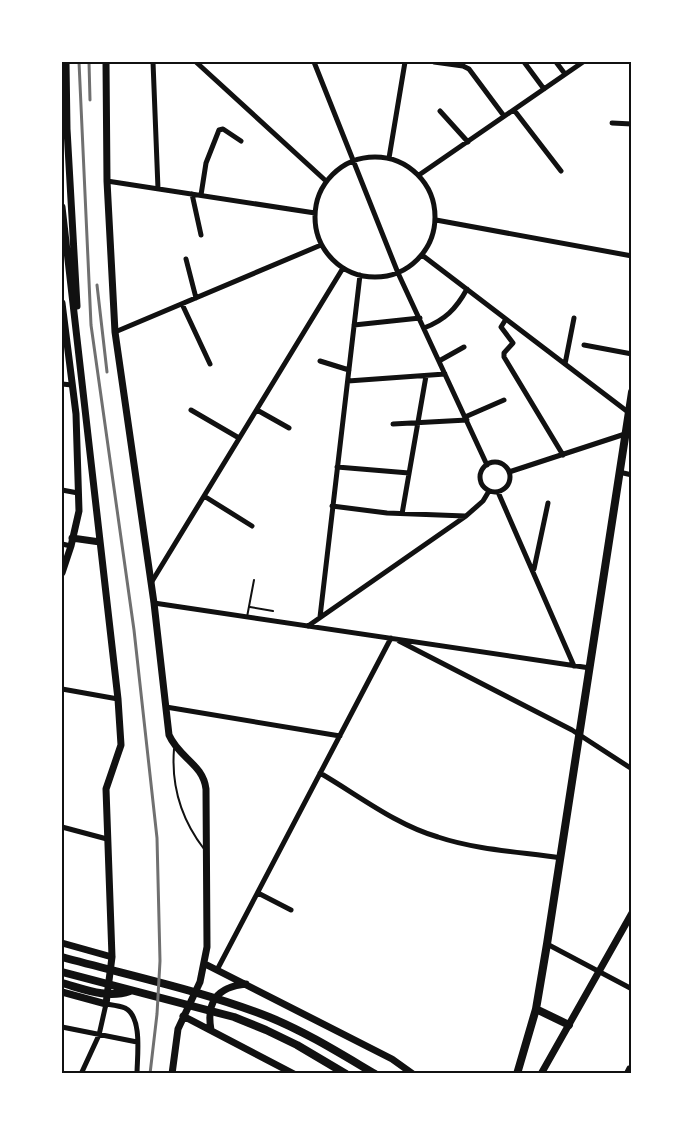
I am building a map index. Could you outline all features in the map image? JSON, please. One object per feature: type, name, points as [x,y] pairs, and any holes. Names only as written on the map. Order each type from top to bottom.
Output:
[{"type":"main road","points":[[517,1074],[536,1009],[547,944],[632,392]]},
{"type":"main road","points":[[62,957],[239,1006],[272,1018],[374,1073]]},
{"type":"main road","points":[[62,972],[234,1017],[297,1045],[346,1074]]},
{"type":"main road","points":[[62,983],[105,994],[123,994],[132,991]]},
{"type":"main road","points":[[536,1009],[569,1025]]},
{"type":"street","points":[[66,62],[78,353]]},
{"type":"street","points":[[106,62],[107,181],[115,332],[154,603],[169,735],[174,746],[200,770],[205,779],[207,947],[200,982],[183,1016],[175,1042],[172,1074]]},
{"type":"street","points":[[153,62],[158,189]]},
{"type":"street","points":[[196,62],[326,181]]},
{"type":"street","points":[[202,67],[207,62]]},
{"type":"street","points":[[314,62],[398,273],[487,465]]},
{"type":"street","points":[[389,158],[405,62]]},
{"type":"street","points":[[434,62],[469,69],[504,116]]},
{"type":"street","points":[[524,62],[543,89]]},
{"type":"street","points":[[556,62],[566,74]]},
{"type":"street","points":[[419,175],[584,62]]},
{"type":"street","points":[[514,110],[561,171]]},
{"type":"street","points":[[440,111],[468,142]]},
{"type":"street","points":[[612,123],[632,124]]},
{"type":"street","points":[[201,195],[206,163],[219,130],[223,129],[241,141]]},
{"type":"street","points":[[365,157],[389,158],[400,162],[419,175],[429,188],[434,204],[435,220],[429,245],[415,262],[398,273],[379,277],[360,275],[343,268],[321,245],[317,235],[315,213],[318,196],[326,181],[353,160],[365,157]]},
{"type":"street","points":[[107,181],[315,213]]},
{"type":"street","points":[[192,194],[201,235]]},
{"type":"street","points":[[62,207],[118,699],[121,745],[106,789],[112,957],[106,1004],[99,1035],[81,1074]]},
{"type":"street","points":[[435,220],[632,256]]},
{"type":"street","points":[[115,332],[321,245]]},
{"type":"street","points":[[422,255],[566,364],[630,416]]},
{"type":"street","points":[[186,259],[196,298]]},
{"type":"street","points":[[151,583],[343,268]]},
{"type":"street","points":[[320,617],[360,275]]},
{"type":"street","points":[[424,328],[450,314],[460,303],[466,290]]},
{"type":"street","points":[[62,303],[78,448],[78,521],[62,573]]},
{"type":"street","points":[[182,304],[210,364]]},
{"type":"street","points":[[354,325],[420,318]]},
{"type":"street","points":[[566,364],[574,318]]},
{"type":"street","points":[[506,319],[501,327],[513,343],[504,353],[504,357],[563,455]]},
{"type":"street","points":[[584,345],[632,354]]},
{"type":"street","points":[[439,361],[464,347]]},
{"type":"street","points":[[320,361],[349,370]]},
{"type":"street","points":[[348,381],[445,374]]},
{"type":"street","points":[[402,514],[426,376]]},
{"type":"street","points":[[62,384],[72,385]]},
{"type":"street","points":[[393,424],[466,419],[504,400]]},
{"type":"street","points":[[191,410],[239,438]]},
{"type":"street","points":[[257,410],[289,428]]},
{"type":"street","points":[[509,472],[626,434]]},
{"type":"street","points":[[500,463],[509,472],[508,484],[498,492],[489,491],[480,481],[481,471],[487,465],[500,463]]},
{"type":"street","points":[[337,467],[409,473]]},
{"type":"street","points":[[620,472],[632,475]]},
{"type":"street","points":[[62,490],[78,493]]},
{"type":"street","points":[[308,626],[466,516],[483,501],[489,491]]},
{"type":"street","points":[[498,492],[574,666]]},
{"type":"street","points":[[204,496],[252,526]]},
{"type":"street","points":[[534,570],[548,503]]},
{"type":"street","points":[[332,506],[402,514],[466,516]]},
{"type":"street","points":[[62,544],[100,542]]},
{"type":"street","points":[[154,603],[590,668]]},
{"type":"street","points":[[393,639],[580,735],[632,769]]},
{"type":"street","points":[[217,970],[393,639]]},
{"type":"street","points":[[62,689],[118,699]]},
{"type":"street","points":[[166,707],[340,736]]},
{"type":"street","points":[[320,773],[415,829],[437,837],[461,843],[561,858]]},
{"type":"street","points":[[62,827],[107,839]]},
{"type":"street","points":[[258,893],[291,910]]},
{"type":"street","points":[[541,1074],[632,914]]},
{"type":"street","points":[[62,943],[112,957]]},
{"type":"street","points":[[547,944],[632,989]]},
{"type":"street","points":[[205,964],[392,1059],[413,1074]]},
{"type":"street","points":[[211,1030],[210,1010],[220,992],[232,986],[246,984]]},
{"type":"street","points":[[62,992],[125,1008],[133,1015],[136,1024],[137,1074]]},
{"type":"street","points":[[183,1016],[292,1073]]},
{"type":"street","points":[[62,1027],[137,1042]]},
{"type":"lane","points":[[247,617],[254,580]]},
{"type":"lane","points":[[249,607],[273,611]]},
{"type":"lane","points":[[174,746],[174,784],[178,802],[190,828],[206,852]]},
{"type":"railway","points":[[79,62],[91,325],[134,630],[157,838],[160,961],[150,1074]]},
{"type":"railway","points":[[89,62],[90,100]]},
{"type":"railway","points":[[97,285],[107,372]]}]
